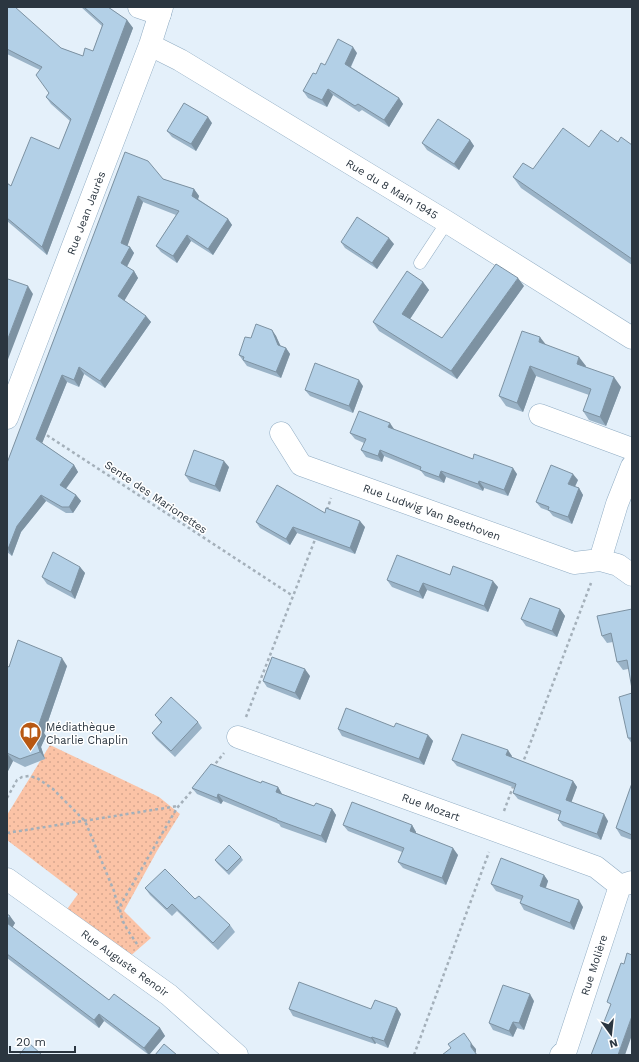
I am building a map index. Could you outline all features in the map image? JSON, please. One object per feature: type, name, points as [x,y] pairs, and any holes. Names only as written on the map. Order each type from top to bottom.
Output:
[{"type":"street","points":[[139,7],[161,10]]},
{"type":"street","name":"Rue Jean Jaurès","points":[[7,418],[12,389],[150,45],[161,10]]},
{"type":"street","name":"Rue du 8 Main 1945","points":[[150,45],[180,60],[447,222],[632,338]]},
{"type":"street","points":[[540,415],[632,449]]},
{"type":"street","name":"Rue Ludwig Van Beethoven","points":[[281,433],[301,465],[574,563],[600,560]]},
{"type":"street","points":[[632,466],[617,504],[600,560],[618,565],[632,575]]},
{"type":"street","name":"Rue Mozart","points":[[238,737],[596,867],[626,884]]},
{"type":"street","name":"Rue Auguste Renoir","points":[[7,879],[169,995],[237,1055]]},
{"type":"street","name":"Rue Molière","points":[[561,1055],[566,1050],[626,884]]},
{"type":"lane","points":[[420,263],[447,222]]},
{"type":"path","name":"Sente des Marionettes","points":[[41,431],[293,596]]},
{"type":"path","points":[[519,772],[600,560]]},
{"type":"path","points":[[7,798],[17,780],[22,777],[29,776],[37,778],[53,789],[85,821],[114,891],[120,916]]},
{"type":"path","points":[[414,1055],[516,780]]},
{"type":"path","points":[[7,833],[178,806]]},
{"type":"shaded area","points":[[50,745],[159,797],[180,814],[157,851],[124,911],[151,938],[128,958],[65,912],[78,894],[7,840],[7,815]]},
{"type":"building","points":[[7,7],[15,7],[61,48],[83,56],[85,48],[93,51],[103,24],[84,7],[108,7],[127,20],[42,247],[7,218],[7,183],[11,186],[31,137],[59,149],[71,119],[46,97],[49,93],[36,75],[42,67],[7,49]]},
{"type":"building","points":[[338,39],[353,47],[345,64],[399,98],[384,120],[358,104],[355,106],[328,89],[322,100],[303,91],[313,73],[316,74],[321,63],[325,65]]},
{"type":"building","points":[[184,103],[208,117],[191,144],[167,131]]},
{"type":"building","points":[[438,119],[470,140],[454,164],[422,143]]},
{"type":"building","points":[[563,128],[589,147],[601,130],[618,142],[621,137],[632,145],[632,259],[513,177],[523,163],[533,169]]},
{"type":"building","points":[[125,152],[148,161],[163,179],[194,189],[192,196],[228,219],[208,249],[187,235],[173,256],[156,246],[179,211],[138,196],[121,243],[130,247],[121,263],[134,271],[118,296],[146,316],[100,381],[79,367],[74,380],[62,375],[36,439],[74,465],[60,485],[76,495],[69,507],[62,507],[41,495],[17,526],[7,549],[7,463]]},
{"type":"building","points":[[357,217],[389,238],[372,263],[341,242]]},
{"type":"building","points":[[496,264],[518,278],[451,371],[373,322],[407,271],[423,282],[402,314],[442,338]]},
{"type":"building","points":[[8,279],[28,286],[7,341],[7,281]]},
{"type":"building","points":[[256,324],[272,330],[278,345],[286,348],[276,372],[243,360],[244,357],[239,355],[245,337],[251,338]]},
{"type":"building","points":[[522,331],[540,337],[539,342],[579,357],[577,364],[614,377],[600,417],[583,411],[591,389],[530,366],[517,403],[499,396]]},
{"type":"building","points":[[315,363],[359,380],[349,406],[305,390]]},
{"type":"building","points":[[359,411],[390,423],[388,427],[473,459],[474,454],[513,468],[504,490],[479,481],[478,484],[441,471],[439,477],[420,470],[421,467],[380,450],[378,456],[361,450],[366,439],[350,433]]},
{"type":"building","points":[[194,450],[224,461],[215,486],[185,475]]},
{"type":"building","points":[[551,465],[573,474],[568,484],[579,488],[568,517],[548,510],[549,507],[536,502]]},
{"type":"building","points":[[277,485],[325,513],[326,508],[360,521],[350,548],[293,527],[286,539],[256,522]]},
{"type":"building","points":[[53,552],[80,567],[71,592],[42,577]]},
{"type":"building","points":[[397,555],[450,575],[453,566],[493,581],[484,606],[423,583],[419,592],[387,580]]},
{"type":"building","points":[[530,598],[560,609],[552,631],[521,619]]},
{"type":"building","points":[[632,609],[632,689],[627,660],[617,662],[611,633],[602,636],[597,616]]},
{"type":"building","points":[[18,640],[62,658],[38,727],[40,728],[36,740],[40,752],[20,759],[7,753],[7,666],[9,667]]},
{"type":"building","points":[[272,657],[305,669],[295,693],[263,681]]},
{"type":"building","points":[[632,693],[632,738],[628,738],[619,697]]},
{"type":"building","points":[[171,697],[198,722],[171,751],[152,733],[162,722],[155,715]]},
{"type":"building","points":[[346,708],[394,727],[396,723],[428,735],[419,759],[338,729]]},
{"type":"building","points":[[462,734],[508,750],[506,755],[573,781],[566,800],[604,814],[597,834],[558,820],[561,811],[513,793],[516,784],[452,760]]},
{"type":"building","points":[[211,764],[261,783],[262,781],[278,787],[276,792],[314,806],[316,803],[332,809],[321,836],[277,820],[218,794],[217,798],[192,788]]},
{"type":"building","points":[[632,783],[632,835],[616,828]]},
{"type":"building","points":[[352,802],[412,825],[410,831],[453,848],[442,878],[398,862],[404,848],[343,825]]},
{"type":"building","points":[[229,845],[241,857],[227,871],[215,860]]},
{"type":"building","points":[[501,858],[544,875],[540,886],[579,900],[570,923],[520,903],[523,896],[491,884]]},
{"type":"building","points":[[165,869],[195,899],[199,896],[230,925],[213,943],[172,904],[167,909],[145,888]]},
{"type":"building","points":[[7,923],[109,1000],[114,994],[160,1028],[144,1048],[99,1014],[94,1020],[7,954]]},
{"type":"building","points":[[627,953],[632,955],[632,1016],[618,1055],[591,1055],[611,1004],[607,1002],[621,963],[624,964]]},
{"type":"building","points":[[299,982],[371,1009],[375,1000],[397,1008],[384,1041],[371,1038],[289,1009]]},
{"type":"building","points":[[503,985],[530,994],[519,1023],[513,1022],[509,1031],[489,1023]]},
{"type":"building","points":[[464,1033],[477,1055],[442,1055],[451,1048],[448,1044]]},
{"type":"building","points":[[29,1043],[42,1055],[19,1055]]},
{"type":"building","points":[[164,1044],[177,1055],[155,1055]]},
{"type":"place","name":"Médiathèque Charlie Chaplin","points":[[30,752]]}]
